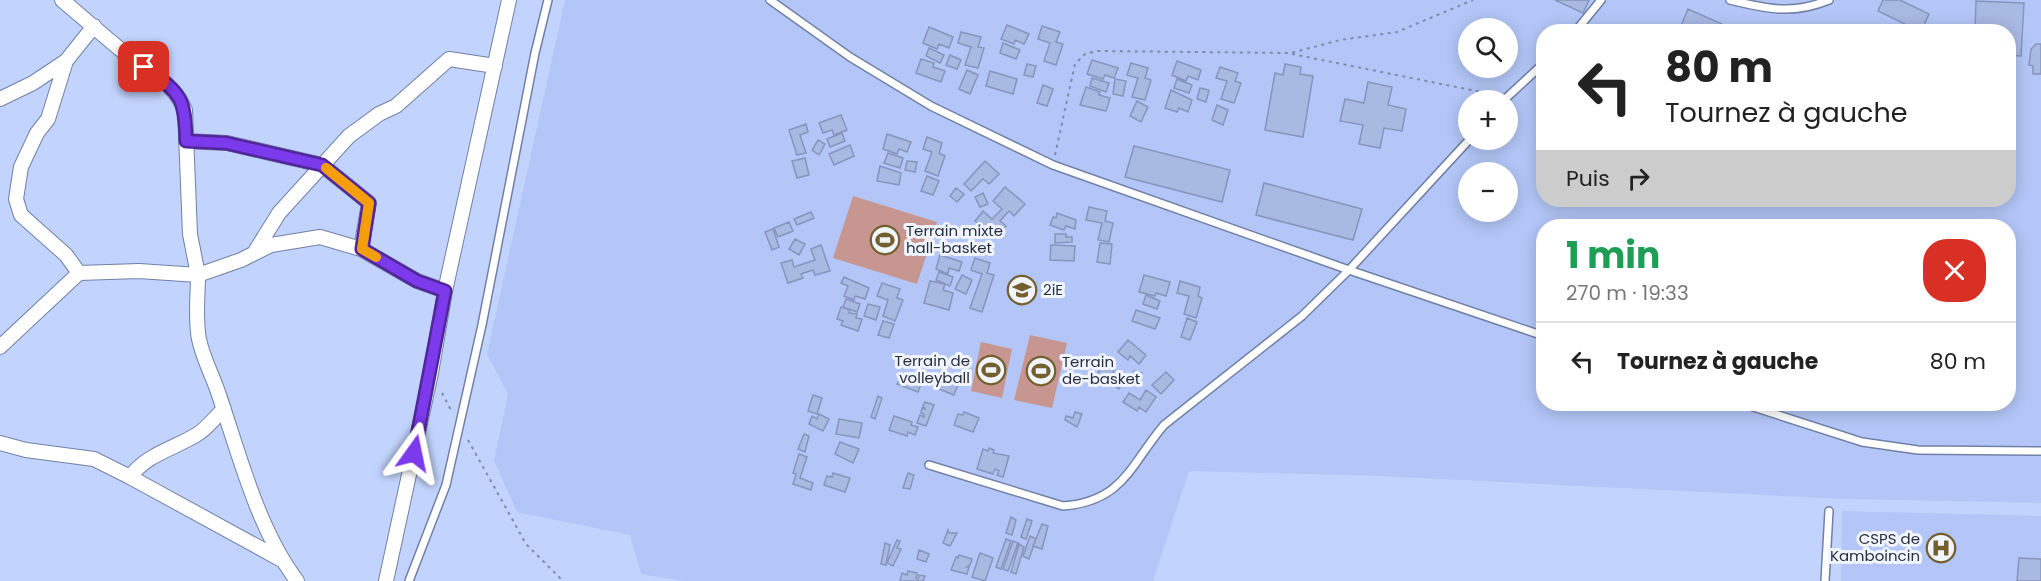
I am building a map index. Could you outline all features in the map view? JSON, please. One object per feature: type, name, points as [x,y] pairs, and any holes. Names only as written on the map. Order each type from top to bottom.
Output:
[{"type":"street","points":[[62,0],[115,46],[174,89],[185,110],[190,234],[198,275],[198,335],[243,469],[280,559],[297,581]]},
{"type":"street","points":[[386,581],[429,383],[445,291],[509,0]]},
{"type":"street","points":[[0,99],[33,83],[66,61],[94,26]]},
{"type":"street","points":[[255,251],[279,213],[349,136],[379,114],[396,106],[449,59],[495,66]]},
{"type":"street","points":[[66,61],[48,119],[37,133],[21,167],[16,199],[21,215],[66,255],[79,273]]},
{"type":"street","points":[[186,141],[226,143],[322,165],[369,203],[362,249]]},
{"type":"street","points":[[0,347],[79,273],[139,271],[198,275],[241,260],[255,251],[287,241],[320,237],[362,249],[417,281],[445,291]]},
{"type":"street","points":[[130,477],[143,462],[155,454],[199,433],[224,409]]},
{"type":"street","points":[[0,442],[26,450],[94,459],[280,559]]},
{"type":"lane","points":[[409,581],[446,485],[482,326],[548,0]]},
{"type":"lane","points":[[770,0],[850,57],[931,106],[1053,165],[1536,333]]},
{"type":"lane","points":[[1582,24],[1601,0]]},
{"type":"lane","points":[[1730,0],[1768,9],[1793,10],[1829,0]]},
{"type":"lane","points":[[1516,90],[1536,71]]},
{"type":"lane","points":[[929,465],[1062,506],[1084,504],[1112,490],[1138,464],[1150,441],[1164,425],[1302,316],[1349,270],[1459,150]]},
{"type":"lane","points":[[1766,411],[1862,442],[1918,450],[2041,451]]},
{"type":"lane","points":[[1825,581],[1829,511]]},
{"type":"path","points":[[1291,53],[1340,40],[1397,32],[1473,0]]},
{"type":"path","points":[[1053,165],[1076,64],[1085,54],[1097,51],[1291,53],[1464,90]]},
{"type":"path","points":[[442,394],[453,414]]},
{"type":"path","points":[[465,434],[526,544],[563,581]]},
{"type":"shaded area","name":"2iE","points":[[565,0],[2041,0],[2041,503],[1844,499],[1380,476],[1189,471],[1153,581],[682,581],[641,574],[630,535],[517,512],[494,461],[508,394],[487,354]]},
{"type":"shaded area","name":"Terrain mixte hall-basket","points":[[853,196],[937,222],[917,284],[833,258]]},
{"type":"shaded area","name":"Terrain de-basket","points":[[1030,335],[1067,343],[1052,408],[1014,400]]},
{"type":"shaded area","name":"Terrain de volleyball","points":[[981,342],[1012,349],[1002,398],[971,391]]},
{"type":"shaded area","name":"CSPS de Kamboincin","points":[[1842,511],[2041,516],[2041,581],[1841,581]]},
{"type":"building","points":[[1555,0],[1589,0],[1583,13]]},
{"type":"building","points":[[1883,0],[1900,0],[1929,14],[1925,24],[1905,24],[1878,11]]},
{"type":"building","points":[[1976,1],[2024,3],[2021,56],[2016,56],[2016,24],[1975,24]]},
{"type":"building","points":[[1688,9],[1722,24],[1682,24]]},
{"type":"building","points":[[1007,25],[1029,34],[1024,44],[1015,40],[1014,44],[1001,39]]},
{"type":"building","points":[[1042,26],[1060,32],[1056,42],[1063,44],[1056,65],[1044,61],[1050,43],[1038,39]]},
{"type":"building","points":[[929,27],[953,37],[949,48],[939,44],[937,49],[923,43]]},
{"type":"building","points":[[961,32],[981,37],[978,47],[984,48],[978,68],[965,65],[971,47],[958,43]]},
{"type":"building","points":[[1003,43],[1020,50],[1016,59],[1000,53]]},
{"type":"building","points":[[2036,44],[2041,44],[2041,74],[2033,74],[2033,66],[2029,65],[2031,49]]},
{"type":"building","points":[[929,48],[944,55],[940,63],[926,56]]},
{"type":"building","points":[[950,55],[961,60],[957,69],[946,65]]},
{"type":"building","points":[[921,59],[934,63],[933,67],[945,71],[941,82],[916,73]]},
{"type":"building","points":[[1092,60],[1118,68],[1114,78],[1105,75],[1103,79],[1087,74]]},
{"type":"building","points":[[1177,61],[1201,70],[1198,80],[1188,76],[1186,81],[1172,75]]},
{"type":"building","points":[[1131,63],[1148,68],[1145,78],[1151,80],[1145,100],[1132,97],[1138,78],[1127,75]]},
{"type":"building","points":[[1027,64],[1036,66],[1033,77],[1024,75]]},
{"type":"building","points":[[1285,64],[1301,67],[1300,74],[1313,76],[1303,137],[1265,130],[1275,73],[1283,75]]},
{"type":"building","points":[[1220,67],[1238,73],[1235,81],[1241,83],[1234,103],[1221,99],[1227,81],[1216,78]]},
{"type":"building","points":[[967,70],[978,75],[970,94],[959,89]]},
{"type":"building","points":[[990,71],[1017,79],[1013,94],[986,86]]},
{"type":"building","points":[[1092,78],[1109,83],[1106,92],[1090,86]]},
{"type":"building","points":[[1115,79],[1126,81],[1123,96],[1113,94]]},
{"type":"building","points":[[1177,79],[1192,85],[1189,93],[1174,88]]},
{"type":"building","points":[[1368,82],[1392,87],[1388,105],[1406,109],[1402,131],[1384,128],[1380,148],[1359,144],[1363,125],[1340,121],[1345,99],[1364,103]]},
{"type":"building","points":[[1043,85],[1053,89],[1047,106],[1037,103]]},
{"type":"building","points":[[1086,87],[1100,92],[1099,95],[1110,98],[1106,111],[1080,105]]},
{"type":"building","points":[[1200,88],[1209,90],[1206,102],[1197,99]]},
{"type":"building","points":[[1171,90],[1192,100],[1188,112],[1179,108],[1177,112],[1165,108]]},
{"type":"building","points":[[1137,101],[1148,107],[1141,122],[1130,116]]},
{"type":"building","points":[[1217,105],[1228,110],[1223,125],[1212,120]]},
{"type":"building","points":[[841,115],[847,130],[834,135],[832,130],[823,133],[819,123]]},
{"type":"building","points":[[806,124],[808,132],[800,135],[806,153],[797,155],[789,130]]},
{"type":"building","points":[[842,133],[845,141],[830,147],[827,139]]},
{"type":"building","points":[[887,134],[911,142],[907,152],[899,149],[897,154],[883,149]]},
{"type":"building","points":[[927,137],[942,143],[939,153],[945,156],[938,176],[925,171],[932,152],[923,149]]},
{"type":"building","points":[[818,140],[825,144],[819,155],[812,150]]},
{"type":"building","points":[[850,145],[854,156],[834,165],[829,154]]},
{"type":"building","points":[[1134,146],[1230,170],[1222,202],[1125,177]]},
{"type":"building","points":[[888,153],[903,158],[900,168],[884,163]]},
{"type":"building","points":[[805,158],[809,175],[797,178],[792,161]]},
{"type":"building","points":[[907,161],[917,162],[915,172],[905,170]]},
{"type":"building","points":[[985,161],[999,174],[989,184],[983,179],[971,191],[964,184]]},
{"type":"building","points":[[880,166],[901,173],[899,185],[877,181]]},
{"type":"building","points":[[927,176],[939,181],[933,195],[921,191]]},
{"type":"building","points":[[1264,183],[1362,209],[1353,240],[1256,215]]},
{"type":"building","points":[[1005,187],[1025,204],[1014,216],[1009,211],[1000,221],[1006,226],[995,238],[975,221],[983,211],[992,219],[1002,209],[993,201]]},
{"type":"building","points":[[956,188],[964,194],[957,202],[950,196]]},
{"type":"building","points":[[983,193],[988,204],[980,207],[975,197]]},
{"type":"building","points":[[1089,207],[1107,211],[1105,221],[1113,223],[1109,242],[1098,240],[1102,223],[1086,220]]},
{"type":"building","points":[[811,212],[814,218],[797,225],[794,219]]},
{"type":"building","points":[[1057,213],[1076,220],[1075,229],[1066,226],[1064,230],[1050,225]]},
{"type":"building","points":[[789,222],[793,231],[778,237],[774,228]]},
{"type":"building","points":[[773,229],[779,247],[772,250],[765,232]]},
{"type":"building","points":[[1055,234],[1066,234],[1066,237],[1072,237],[1072,242],[1055,243]]},
{"type":"building","points":[[795,239],[805,244],[799,255],[789,249]]},
{"type":"building","points":[[1100,243],[1112,244],[1110,264],[1097,262]]},
{"type":"building","points":[[821,245],[830,271],[815,275],[813,270],[801,274],[803,278],[788,283],[781,263],[792,260],[794,267],[815,260],[811,249]]},
{"type":"building","points":[[1051,245],[1075,246],[1074,261],[1050,260]]},
{"type":"building","points":[[940,255],[962,262],[959,271],[949,268],[948,274],[936,269]]},
{"type":"building","points":[[975,258],[990,263],[987,273],[994,275],[982,312],[970,308],[982,274],[971,270]]},
{"type":"building","points":[[939,272],[953,277],[950,286],[936,280]]},
{"type":"building","points":[[962,275],[972,280],[966,294],[955,289]]},
{"type":"building","points":[[1144,275],[1170,282],[1166,296],[1139,292]]},
{"type":"building","points":[[844,277],[869,288],[865,299],[855,296],[854,300],[844,296],[848,286],[841,283]]},
{"type":"building","points":[[930,281],[945,284],[943,290],[953,293],[949,310],[924,303]]},
{"type":"building","points":[[1180,281],[1200,287],[1198,296],[1202,298],[1196,318],[1184,314],[1189,296],[1177,293]]},
{"type":"building","points":[[882,283],[900,289],[897,298],[903,300],[895,321],[883,316],[888,300],[877,296]]},
{"type":"building","points":[[1146,295],[1160,301],[1157,309],[1143,304]]},
{"type":"building","points":[[846,299],[860,304],[857,312],[843,307]]},
{"type":"building","points":[[868,304],[880,307],[876,320],[864,316]]},
{"type":"building","points":[[841,307],[850,310],[849,313],[857,314],[856,318],[862,319],[858,331],[841,325],[843,321],[837,319]]},
{"type":"building","points":[[1136,310],[1160,318],[1155,329],[1132,321]]},
{"type":"building","points":[[1187,318],[1197,322],[1190,340],[1181,337]]},
{"type":"building","points":[[883,321],[894,324],[889,338],[878,335]]},
{"type":"building","points":[[1128,340],[1146,355],[1139,364],[1130,356],[1128,360],[1118,352]]},
{"type":"building","points":[[1105,362],[1115,369],[1113,373],[1124,380],[1119,389],[1097,374]]},
{"type":"building","points":[[941,371],[957,377],[956,380],[959,382],[954,395],[939,389],[941,384],[937,382]]},
{"type":"building","points":[[1134,371],[1142,373],[1139,385],[1130,382]]},
{"type":"building","points":[[1166,372],[1174,380],[1161,394],[1152,385]]},
{"type":"building","points":[[903,377],[921,384],[918,392],[897,384]]},
{"type":"building","points":[[1146,390],[1156,397],[1146,412],[1139,407],[1137,411],[1123,402],[1129,393],[1140,400]]},
{"type":"building","points":[[813,395],[822,398],[817,414],[808,411]]},
{"type":"building","points":[[878,396],[882,398],[875,419],[871,417]]},
{"type":"building","points":[[925,402],[934,405],[926,426],[917,423],[920,415],[924,417],[921,413],[922,408],[925,409],[923,406]]},
{"type":"building","points":[[964,412],[979,418],[973,432],[954,425],[958,414],[963,415]]},
{"type":"building","points":[[1075,412],[1082,414],[1077,427],[1065,420],[1066,416],[1073,418]]},
{"type":"building","points":[[819,414],[829,419],[823,431],[809,424],[812,416],[817,419]]},
{"type":"building","points":[[894,416],[912,422],[911,425],[918,427],[915,435],[908,432],[907,436],[889,430]]},
{"type":"building","points":[[839,419],[862,423],[859,438],[836,434]]},
{"type":"building","points":[[804,434],[809,436],[805,452],[798,449]]},
{"type":"building","points":[[840,442],[859,449],[853,463],[835,454]]},
{"type":"building","points":[[989,448],[994,450],[993,453],[1009,456],[1003,477],[997,475],[999,471],[995,469],[993,474],[977,469],[983,449],[988,451]]},
{"type":"building","points":[[799,454],[807,457],[800,478],[813,483],[811,490],[793,484],[796,474],[793,473]]},
{"type":"building","points":[[833,473],[850,478],[845,492],[824,485],[827,476],[832,477]]},
{"type":"building","points":[[908,473],[914,475],[910,489],[903,488]]},
{"type":"building","points":[[1011,517],[1016,520],[1012,535],[1006,533]]},
{"type":"building","points":[[1027,519],[1032,521],[1026,539],[1021,537]]},
{"type":"building","points":[[1042,524],[1048,526],[1042,549],[1033,546]]},
{"type":"building","points":[[948,530],[949,533],[957,533],[950,546],[943,543]]},
{"type":"building","points":[[1030,536],[1036,539],[1029,559],[1023,556]]},
{"type":"building","points":[[1006,539],[1011,541],[1001,569],[996,567]]},
{"type":"building","points":[[897,540],[900,541],[897,548],[901,549],[893,566],[887,563]]},
{"type":"building","points":[[1013,541],[1018,543],[1008,571],[1003,569]]},
{"type":"building","points":[[885,543],[890,545],[886,565],[881,564]]},
{"type":"building","points":[[1019,544],[1024,547],[1016,574],[1011,572]]},
{"type":"building","points":[[919,550],[929,554],[926,562],[917,559]]},
{"type":"building","points":[[980,553],[993,558],[985,581],[972,577]]},
{"type":"building","points":[[959,555],[972,559],[967,567],[969,567],[967,574],[951,570]]},
{"type":"building","points":[[2019,558],[2041,559],[2041,581],[2017,581]]},
{"type":"building","points":[[908,571],[917,573],[916,578],[918,579],[919,575],[925,576],[923,581],[900,581],[902,573],[907,575]]},
{"type":"slow traffic","points":[[326,168],[369,203],[362,249],[376,257]]},
{"type":"place","name":"Terrain mixte hall-basket","points":[[885,240]]},
{"type":"place","name":"2iE","points":[[1022,290]]},
{"type":"place","name":"Terrain de volleyball","points":[[991,370]]},
{"type":"place","name":"Terrain de-basket","points":[[1041,371]]},
{"type":"place","name":"CSPS de Kamboincin","points":[[1941,548]]},
{"type":"route","points":[[144,67],[174,89],[181,101],[185,110],[186,141],[205,140],[255,148],[322,165],[369,203],[362,249],[417,281],[445,291],[431,374],[414,453]]}]
